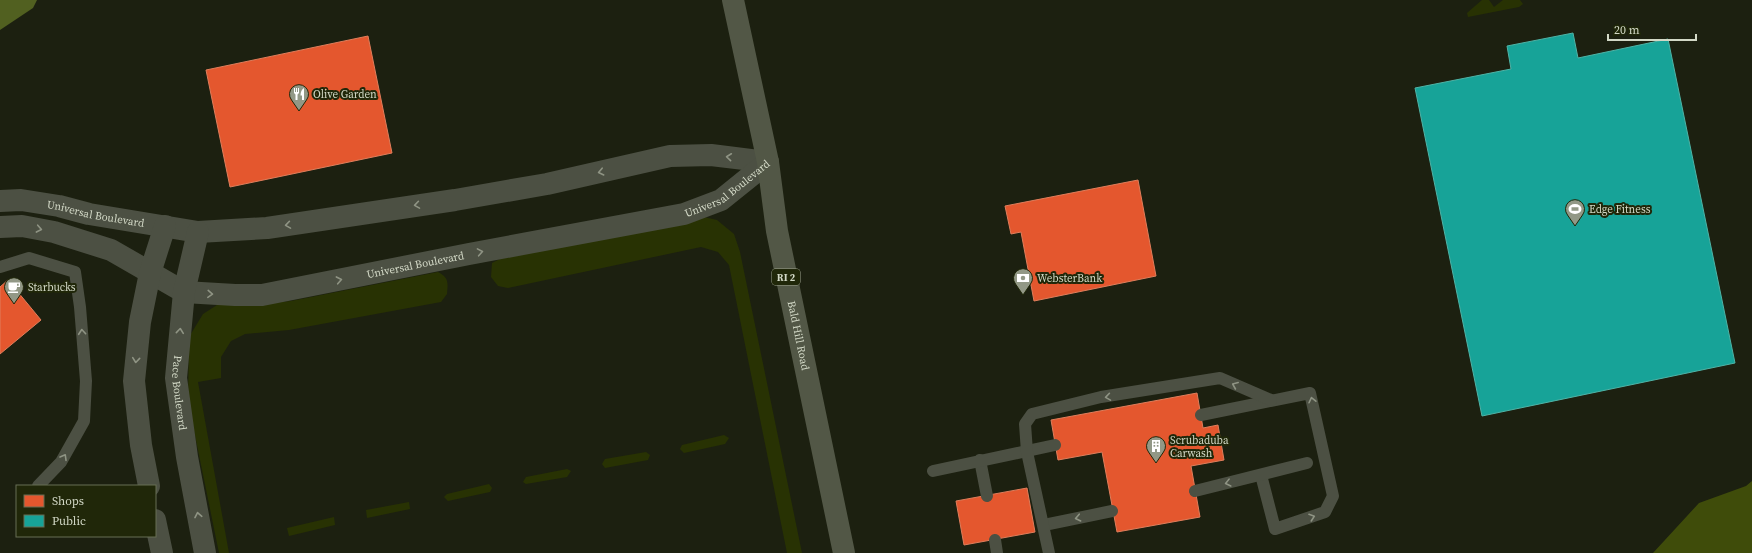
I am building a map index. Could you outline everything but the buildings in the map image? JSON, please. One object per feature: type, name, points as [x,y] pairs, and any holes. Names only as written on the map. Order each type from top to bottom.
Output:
[{"type":"main road","name":"Bald Hill Road","points":[[733,0],[768,162],[777,231],[844,553]]},
{"type":"street","name":"Universal Boulevard","points":[[0,201],[20,200],[59,206],[89,214],[198,232],[267,228],[463,198],[547,184],[670,156],[711,156],[768,162]]},
{"type":"street","name":"Universal Boulevard","points":[[0,227],[22,226],[54,232],[111,250],[184,292],[262,295],[469,254],[684,214],[721,200],[768,162]]},
{"type":"street","points":[[149,485],[141,445],[134,381],[140,322],[150,273],[165,226]]},
{"type":"street","name":"Pace Boulevard","points":[[198,232],[184,292],[176,378],[187,457],[205,553]]},
{"type":"street","points":[[156,525],[162,553]]},
{"type":"lane","points":[[0,267],[29,258],[75,272],[80,307],[86,381],[84,421],[61,462],[39,485]]},
{"type":"lane","points":[[1049,553],[1044,524],[1026,452],[1025,424],[1032,414],[1101,398],[1220,378],[1271,400]]},
{"type":"lane","points":[[1201,415],[1310,393],[1333,496],[1325,512],[1275,529],[1261,475]]},
{"type":"lane","points":[[933,471],[1055,445]]},
{"type":"lane","points":[[980,460],[988,496]]},
{"type":"lane","points":[[1195,491],[1307,463]]},
{"type":"lane","points":[[1044,524],[1112,510]]},
{"type":"lane","points":[[995,540],[997,553]]},
{"type":"shaded area","points":[[0,0],[37,0],[33,8],[0,30]]},
{"type":"shaded area","points":[[1482,0],[1489,0],[1494,7],[1503,0],[1520,0],[1523,4],[1519,7],[1468,17],[1467,13]]},
{"type":"shaded area","points":[[704,217],[717,220],[734,234],[740,252],[802,553],[787,553],[729,265],[718,252],[701,247],[508,288],[498,286],[491,277],[492,263],[500,259]]},
{"type":"shaded area","points":[[438,272],[446,278],[447,281],[447,294],[441,302],[289,330],[245,334],[231,341],[221,357],[221,378],[198,382],[229,553],[219,553],[188,401],[189,337],[203,314],[217,305],[254,305],[291,301]]},
{"type":"shaded area","points":[[724,435],[729,438],[725,444],[684,453],[680,449],[682,445]]},
{"type":"shaded area","points":[[646,452],[650,455],[648,460],[605,468],[602,464],[605,459]]},
{"type":"shaded area","points":[[567,469],[571,471],[567,477],[526,484],[523,482],[526,477]]},
{"type":"shaded area","points":[[1752,481],[1752,553],[1653,553],[1699,503],[1746,486]]},
{"type":"shaded area","points":[[489,484],[492,488],[490,492],[448,501],[444,497],[447,494]]},
{"type":"shaded area","points":[[409,502],[410,509],[367,518],[366,510]]},
{"type":"shaded area","points":[[334,517],[335,525],[289,536],[287,528]]},
{"type":"place","name":"Olive Garden","points":[[299,111]]},
{"type":"place","name":"Edge Fitness","points":[[1575,226]]},
{"type":"place","name":"WebsterBank","points":[[1023,295]]},
{"type":"place","name":"Starbucks","points":[[14,304]]},
{"type":"place","name":"Scrubaduba Carwash","points":[[1156,463]]}]
